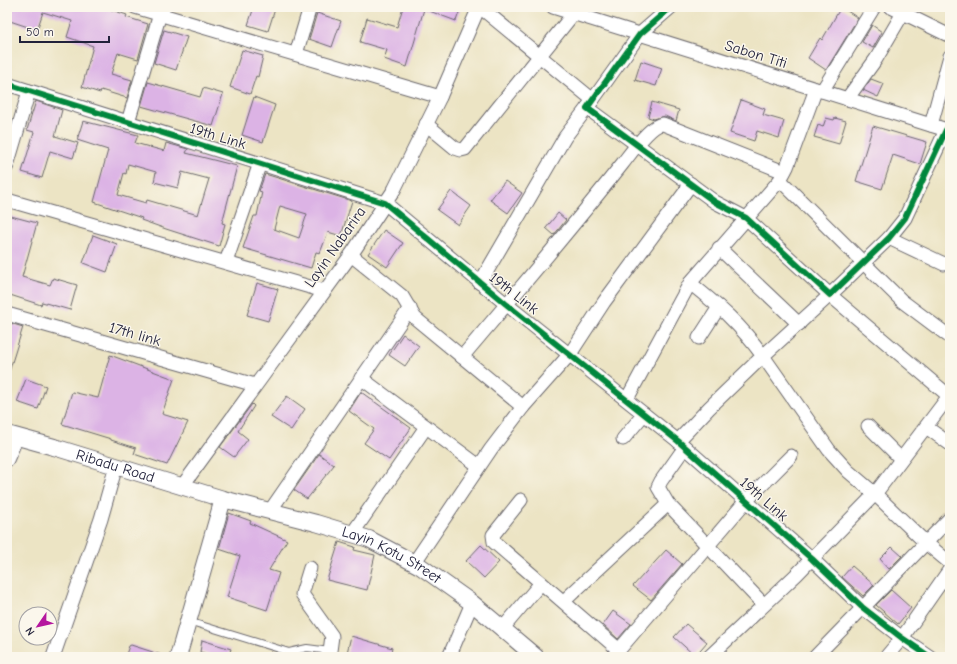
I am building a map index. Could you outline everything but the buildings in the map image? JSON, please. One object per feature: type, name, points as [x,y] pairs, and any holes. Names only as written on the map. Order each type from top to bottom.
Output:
[{"type":"street","points":[[135,7],[161,11],[296,54],[440,97]]},
{"type":"street","points":[[296,54],[310,7]]},
{"type":"street","points":[[479,7],[540,56],[590,104],[638,144],[715,202],[746,218],[830,295],[950,395],[875,494],[812,559],[709,657]]},
{"type":"street","name":"Layin Nabarira","points":[[182,486],[351,255],[394,190],[440,97],[479,7]]},
{"type":"street","name":"Sabon Titi","points":[[553,7],[577,10],[640,34],[948,131]]},
{"type":"street","points":[[480,283],[565,136],[640,34],[671,7]]},
{"type":"street","points":[[627,399],[690,283],[782,176],[819,90],[874,7]]},
{"type":"street","points":[[891,7],[950,36]]},
{"type":"street","points":[[426,124],[456,148],[463,150],[577,10]]},
{"type":"street","points":[[128,122],[161,11]]},
{"type":"street","points":[[847,99],[876,59],[903,13]]},
{"type":"street","points":[[931,125],[950,56]]},
{"type":"street","name":"19th Link","points":[[7,84],[385,203],[480,283],[682,444],[812,559],[862,607],[902,638],[930,657]]},
{"type":"street","points":[[7,166],[29,91]]},
{"type":"street","points":[[462,357],[583,213],[638,144],[658,125],[663,124],[782,176],[862,264],[902,301],[950,337]]},
{"type":"street","points":[[764,604],[668,504],[658,487],[682,444],[709,408],[889,238],[912,207],[948,131]]},
{"type":"street","points":[[226,262],[260,163]]},
{"type":"street","points":[[414,563],[479,466],[523,408],[570,354],[604,302],[691,184]]},
{"type":"street","points":[[7,200],[324,291]]},
{"type":"street","points":[[889,238],[944,264],[950,262]]},
{"type":"street","points":[[720,248],[798,324]]},
{"type":"street","points":[[351,255],[402,296],[415,318],[523,408]]},
{"type":"street","points":[[690,283],[719,307],[745,332],[829,450],[848,472],[875,494],[926,543],[950,563]]},
{"type":"street","points":[[699,338],[719,307]]},
{"type":"street","points":[[270,511],[410,308]]},
{"type":"street","name":"17th link","points":[[7,314],[255,385]]},
{"type":"street","points":[[361,378],[479,466]]},
{"type":"street","points":[[623,439],[644,414]]},
{"type":"street","points":[[868,426],[901,459]]},
{"type":"street","points":[[352,534],[426,427]]},
{"type":"street","points":[[926,427],[950,444]]},
{"type":"street","points":[[7,460],[12,436]]},
{"type":"street","name":"Ribadu Road","points":[[12,436],[223,499]]},
{"type":"street","points":[[521,500],[493,535],[493,539],[496,544],[541,584],[564,601],[616,654],[746,501],[791,456]]},
{"type":"street","points":[[53,657],[98,526],[116,466]]},
{"type":"street","points":[[178,657],[223,499]]},
{"type":"street","name":"Layin Kotu Street","points":[[223,499],[369,539],[414,563],[472,603],[536,657]]},
{"type":"street","points":[[564,601],[668,504]]},
{"type":"street","points":[[815,657],[950,518]]},
{"type":"street","points":[[310,568],[302,594],[332,636],[329,654]]},
{"type":"street","points":[[886,657],[902,638],[950,569]]},
{"type":"street","points":[[503,628],[541,584]]},
{"type":"street","points":[[449,657],[472,603]]},
{"type":"lane","points":[[188,621],[289,652],[307,648],[329,654]]},
{"type":"cycle path","points":[[671,7],[640,34],[587,108],[715,202],[746,218],[830,295],[889,238],[905,218],[946,130]]},
{"type":"cycle path","points":[[7,84],[385,203],[506,304],[678,441],[812,559],[862,607],[902,638],[930,657]]}]
